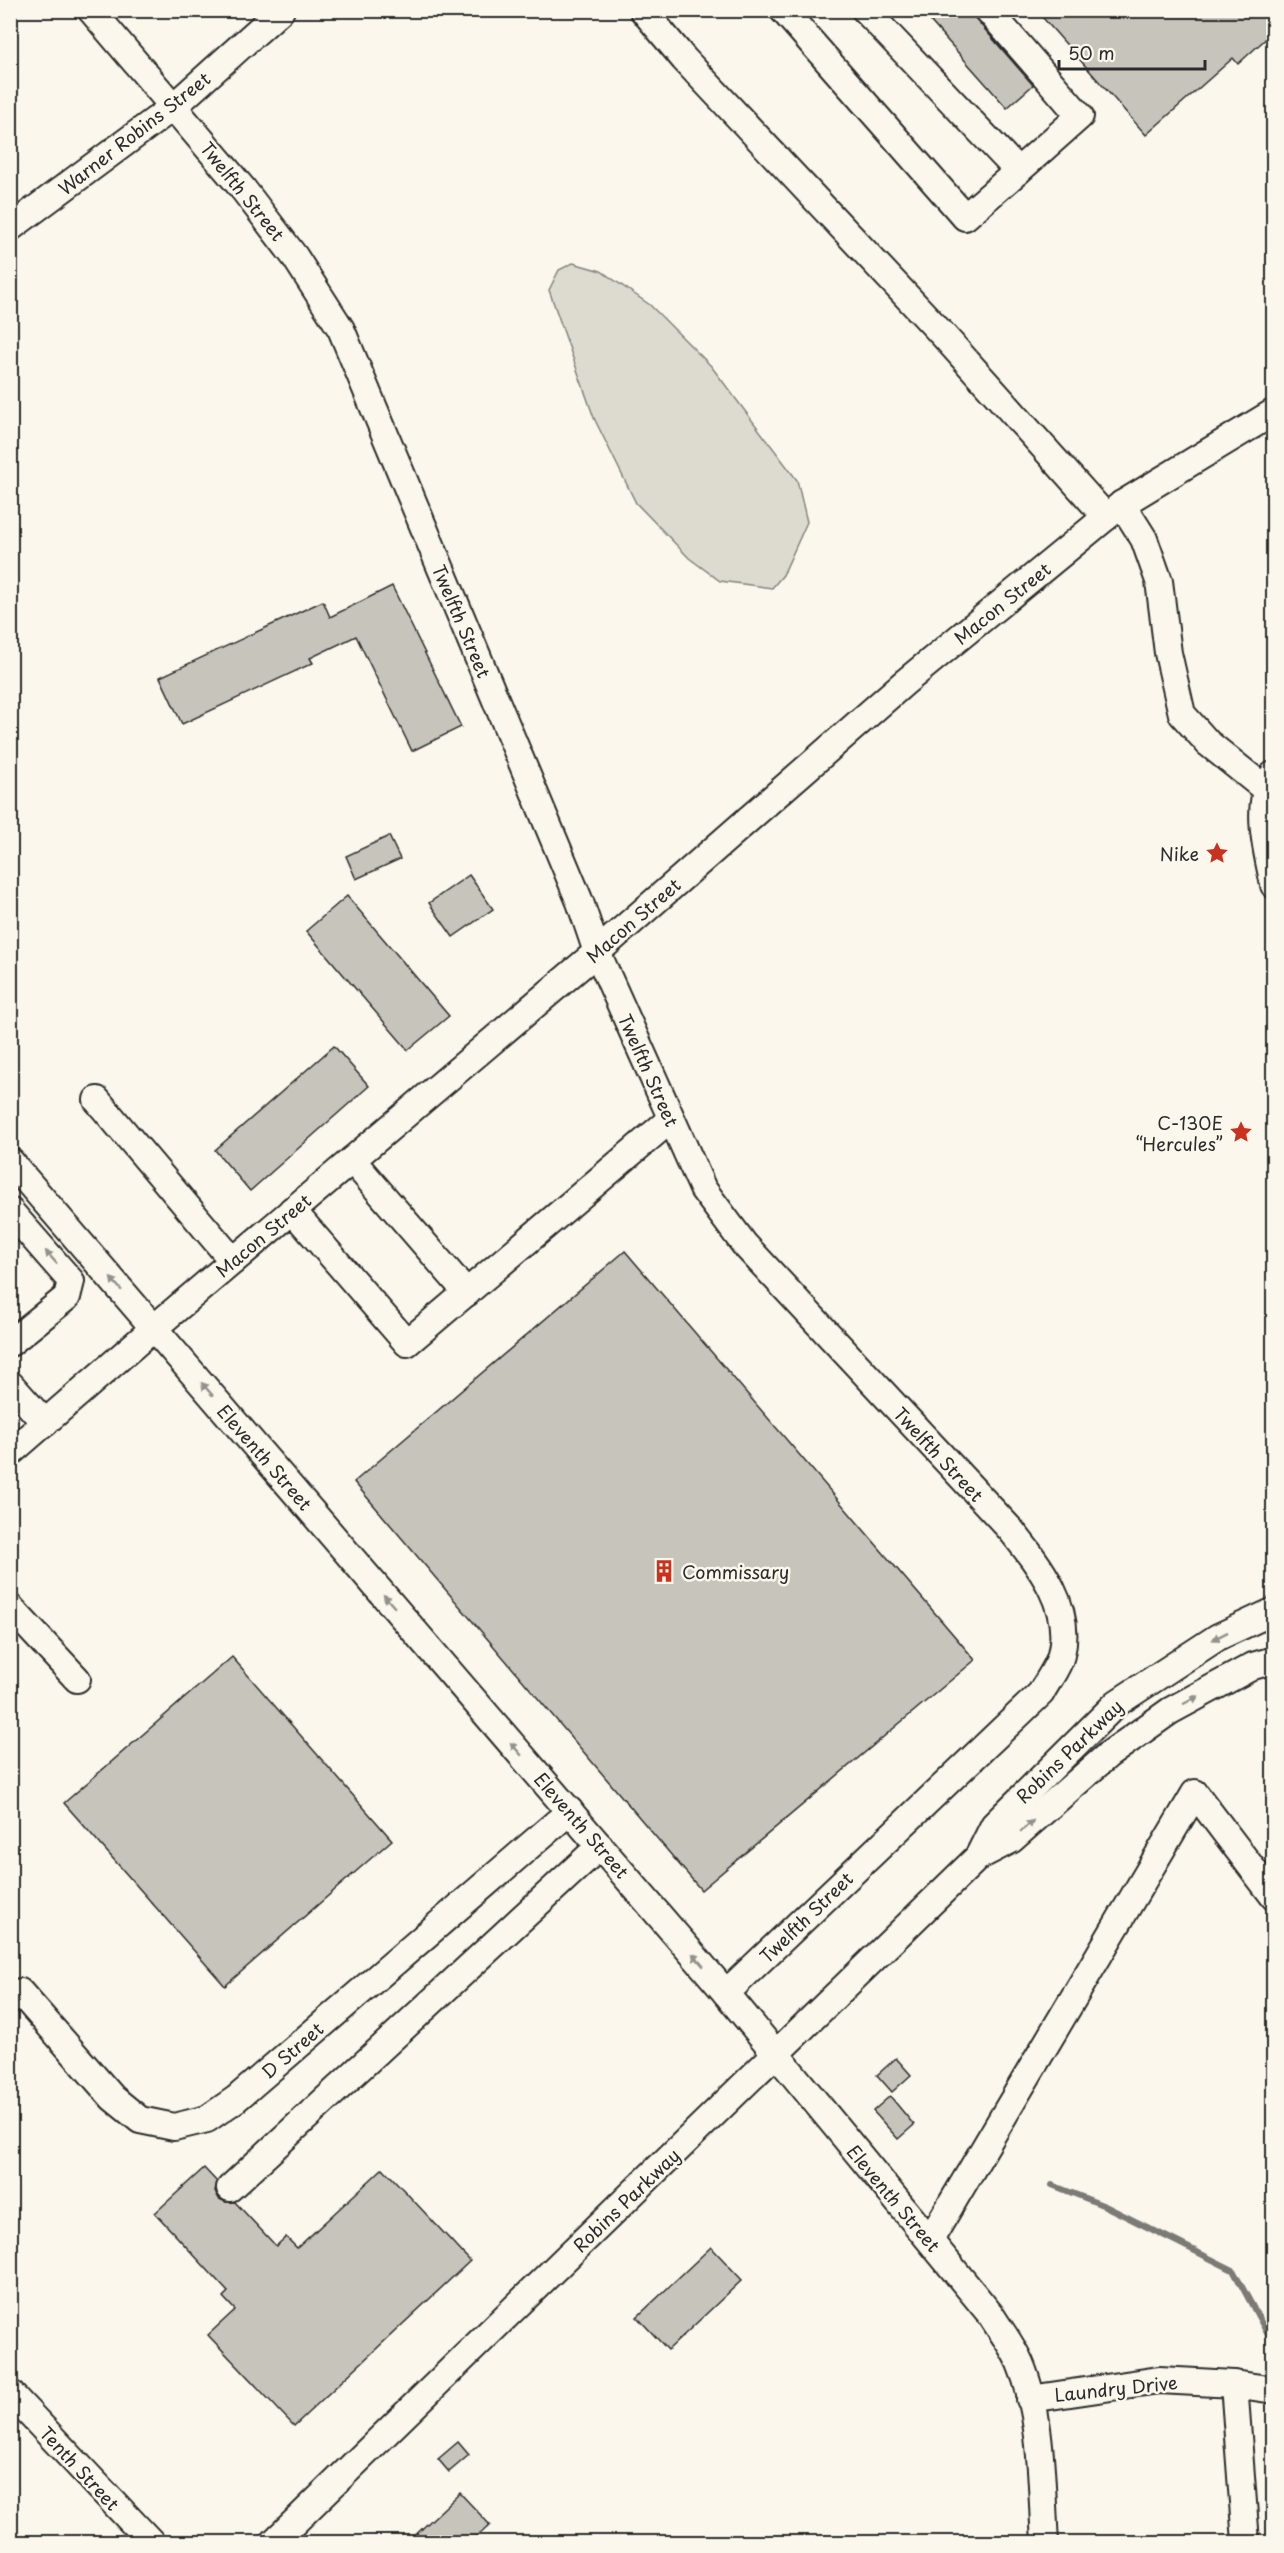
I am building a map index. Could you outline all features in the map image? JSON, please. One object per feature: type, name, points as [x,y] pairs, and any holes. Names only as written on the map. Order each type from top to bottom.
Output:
[{"type":"street","name":"Twelfth Street","points":[[91,10],[243,189],[296,257],[341,329],[580,902],[597,952],[703,1189],[744,1244],[1011,1530],[1036,1561],[1053,1590],[1063,1619],[1061,1656],[1041,1693],[726,1993]]},
{"type":"street","name":"Warner Robins Street","points":[[10,228],[173,107],[281,10]]},
{"type":"street","points":[[643,10],[684,59],[944,336],[1144,539],[1159,581],[1168,653],[1182,714],[1208,742],[1269,781],[1264,832],[1274,885]]},
{"type":"street","points":[[783,10],[965,217],[1080,116],[988,10]]},
{"type":"street","points":[[865,10],[1018,171]]},
{"type":"street","name":"Macon Street","points":[[10,1453],[597,952],[904,683],[1114,511],[1274,412]]},
{"type":"street","points":[[97,1100],[233,1261]]},
{"type":"street","points":[[292,1210],[408,1343],[671,1119]]},
{"type":"street","points":[[352,1160],[467,1293]]},
{"type":"street","name":"Eleventh Street","points":[[10,1161],[726,1993],[997,2324],[1020,2362],[1030,2399],[1038,2444],[1044,2542]]},
{"type":"street","points":[[10,1211],[71,1281],[67,1298],[10,1343]]},
{"type":"street","points":[[10,1384],[45,1423]]},
{"type":"street","points":[[10,1607],[77,1680]]},
{"type":"street","name":"Robins Parkway","points":[[978,1857],[994,1825],[1117,1703],[1218,1637],[1274,1611]]},
{"type":"street","name":"Robins Parkway","points":[[274,2542],[978,1857],[1011,1840],[1108,1755],[1170,1711],[1253,1666],[1274,1660]]},
{"type":"street","points":[[1133,1691],[1151,1724]]},
{"type":"street","points":[[930,2240],[1196,1793],[1274,1897]]},
{"type":"street","name":"D Street","points":[[10,2000],[20,1992],[113,2098],[140,2120],[174,2127],[207,2119],[236,2099],[570,1811]]},
{"type":"street","points":[[230,2188],[600,1846]]},
{"type":"street","name":"Laundry Drive","points":[[1030,2399],[1159,2380],[1234,2384],[1274,2390]]},
{"type":"street","points":[[1234,2384],[1245,2542]]},
{"type":"street","name":"Tenth Street","points":[[15,2406],[151,2542]]},
{"type":"path","points":[[10,79],[18,95],[15,141],[10,166]]},
{"type":"shaded area","points":[[573,263],[601,271],[650,305],[711,366],[797,480],[807,522],[783,575],[772,588],[720,581],[689,558],[636,503],[594,418],[549,290],[559,270]]},
{"type":"building","points":[[927,10],[968,10],[1033,85],[1007,108],[931,22],[935,19]]},
{"type":"building","points":[[1036,10],[1274,10],[1274,21],[1265,29],[1270,35],[1238,64],[1233,58],[1146,135]]},
{"type":"building","points":[[392,586],[461,727],[412,751],[356,636],[310,658],[313,663],[182,724],[160,677],[323,601],[330,617]]},
{"type":"building","points":[[389,836],[400,859],[356,879],[346,856]]},
{"type":"building","points":[[469,875],[493,909],[453,937],[429,903]]},
{"type":"building","points":[[347,896],[449,1016],[408,1050],[306,931]]},
{"type":"building","points":[[334,1046],[369,1086],[250,1191],[215,1150]]},
{"type":"building","name":"Commissary","points":[[625,1251],[975,1660],[701,1890],[354,1482]]},
{"type":"building","points":[[232,1657],[392,1840],[225,1986],[64,1803]]},
{"type":"building","points":[[896,2058],[911,2075],[892,2092],[877,2075]]},
{"type":"building","points":[[890,2096],[914,2125],[898,2139],[873,2111]]},
{"type":"building","points":[[204,2168],[217,2182],[215,2191],[219,2199],[235,2202],[276,2246],[286,2237],[297,2248],[383,2168],[470,2261],[294,2426],[208,2335],[235,2310],[223,2297],[228,2292],[155,2213]]},
{"type":"building","points":[[711,2247],[742,2280],[668,2350],[637,2317]]},
{"type":"building","points":[[458,2442],[469,2455],[449,2472],[438,2459]]},
{"type":"building","points":[[460,2493],[490,2525],[471,2542],[408,2542]]},
{"type":"waterway","points":[[1052,2185],[1105,2206],[1233,2270],[1274,2346]]},
{"type":"place","name":"Nike","points":[[1217,853]]},
{"type":"place","name":"C-130E “Hercules”","points":[[1241,1132]]},
{"type":"place","name":"Commissary","points":[[664,1571]]}]
